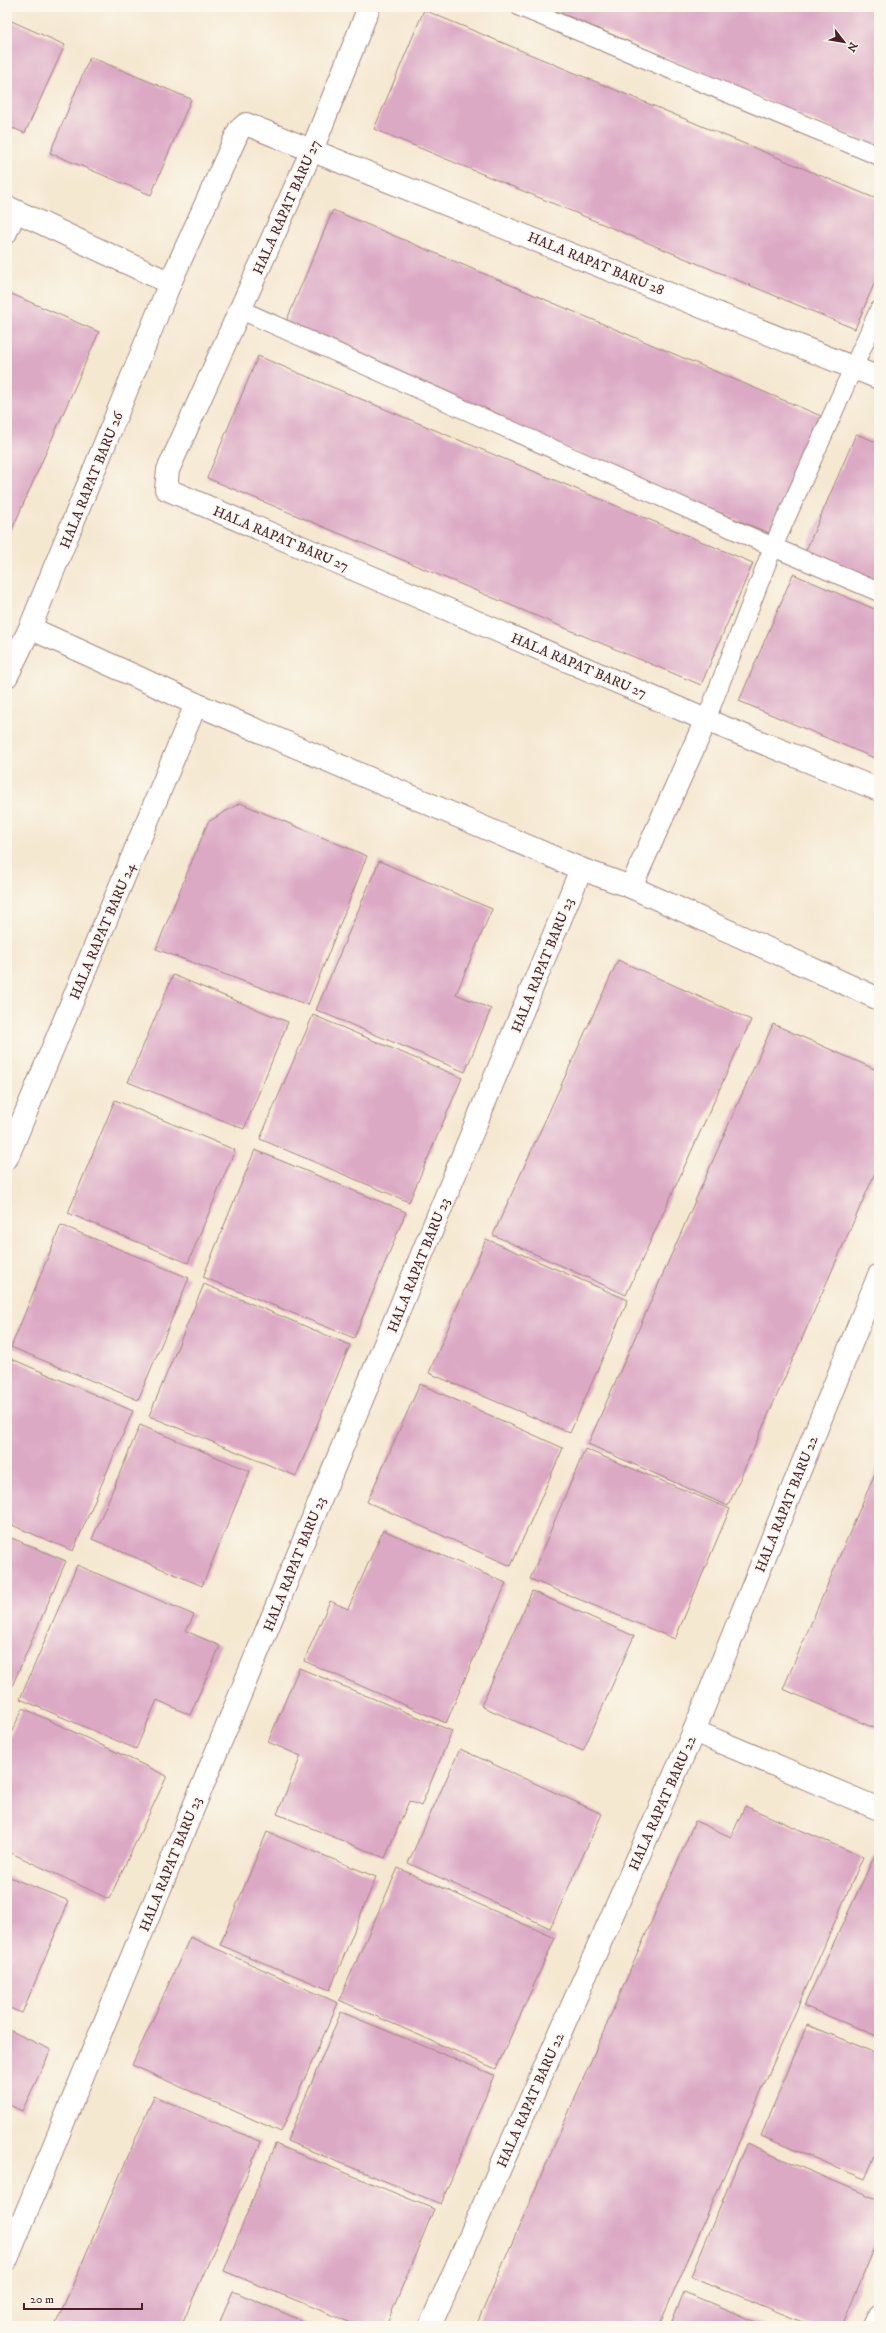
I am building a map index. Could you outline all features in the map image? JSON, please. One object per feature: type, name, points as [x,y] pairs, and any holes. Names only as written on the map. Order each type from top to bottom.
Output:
[{"type":"street","name":"HALA RAPAT BARU 27","points":[[369,7],[312,150],[168,470],[166,488],[706,720],[879,790]]},
{"type":"street","name":"HALA RAPAT BARU 28","points":[[170,283],[239,130],[246,124],[879,378]]},
{"type":"street","points":[[12,209],[170,283]]},
{"type":"street","name":"HALA RAPAT BARU 26","points":[[7,676],[30,628],[170,283]]},
{"type":"street","points":[[30,628],[196,704],[581,869],[631,887],[879,999]]},
{"type":"street","name":"HALA RAPAT BARU 24","points":[[7,1158],[196,704]]},
{"type":"street","points":[[631,887],[706,720]]},
{"type":"street","name":"HALA RAPAT BARU 23","points":[[7,2259],[581,869]]},
{"type":"street","name":"HALA RAPAT BARU 22","points":[[430,2326],[694,1731],[879,1275]]},
{"type":"street","points":[[694,1731],[879,1808]]},
{"type":"street","points":[[874,2326],[879,2315]]},
{"type":"lane","points":[[520,7],[879,156]]},
{"type":"lane","points":[[7,235],[12,209]]},
{"type":"lane","points":[[241,310],[773,547],[879,592]]},
{"type":"lane","points":[[706,720],[773,547],[879,310]]},
{"type":"building","points":[[547,7],[879,7],[879,148]]},
{"type":"building","points":[[424,10],[879,200],[879,272],[855,329],[374,129]]},
{"type":"building","points":[[7,19],[65,45],[25,133],[7,126]]},
{"type":"building","points":[[90,57],[191,99],[151,195],[50,153]]},
{"type":"building","points":[[333,210],[821,416],[771,534],[283,329]]},
{"type":"building","points":[[7,292],[99,332],[7,541]]},
{"type":"building","points":[[258,356],[753,563],[701,685],[207,478]]},
{"type":"building","points":[[856,434],[879,443],[879,587],[804,555]]},
{"type":"building","points":[[793,574],[879,611],[879,760],[739,701]]},
{"type":"building","points":[[240,803],[367,856],[308,1005],[156,949],[208,822]]},
{"type":"building","points":[[379,861],[492,909],[456,994],[491,1009],[465,1072],[316,1010]]},
{"type":"building","points":[[618,960],[751,1020],[626,1295],[493,1235]]},
{"type":"building","points":[[173,975],[288,1022],[244,1129],[128,1082]]},
{"type":"building","points":[[313,1015],[462,1078],[409,1202],[260,1139]]},
{"type":"building","points":[[773,1024],[879,1071],[879,1164],[728,1506],[588,1444]]},
{"type":"building","points":[[115,1100],[235,1150],[188,1263],[68,1213]]},
{"type":"building","points":[[255,1150],[406,1212],[354,1338],[203,1277]]},
{"type":"building","points":[[61,1225],[189,1278],[138,1400],[11,1347]]},
{"type":"building","points":[[486,1239],[628,1300],[570,1433],[429,1373]]},
{"type":"building","points":[[204,1284],[350,1345],[296,1476],[149,1416]]},
{"type":"building","points":[[7,1357],[133,1411],[73,1551],[7,1523]]},
{"type":"building","points":[[420,1384],[563,1448],[511,1566],[367,1502]]},
{"type":"building","points":[[140,1425],[250,1471],[202,1586],[92,1539]]},
{"type":"building","points":[[585,1449],[730,1509],[675,1639],[530,1579]]},
{"type":"building","points":[[879,1464],[879,1730],[783,1689]]},
{"type":"building","points":[[383,1530],[506,1583],[446,1723],[304,1661],[330,1601],[348,1609]]},
{"type":"building","points":[[7,1536],[66,1561],[7,1698]]},
{"type":"building","points":[[77,1565],[194,1615],[186,1631],[220,1646],[190,1715],[157,1700],[136,1749],[20,1699]]},
{"type":"building","points":[[532,1591],[634,1636],[583,1751],[481,1706]]},
{"type":"building","points":[[299,1668],[452,1731],[421,1806],[409,1801],[385,1858],[277,1814],[301,1756],[268,1742]]},
{"type":"building","points":[[23,1708],[167,1776],[109,1899],[7,1851],[7,1742]]},
{"type":"building","points":[[460,1749],[602,1814],[550,1928],[408,1863]]},
{"type":"building","points":[[745,1806],[863,1857],[659,2326],[476,2326],[695,1821],[731,1837]]},
{"type":"building","points":[[267,1832],[376,1877],[330,1990],[220,1945]]},
{"type":"building","points":[[876,1853],[879,1854],[879,2037],[804,2006]]},
{"type":"building","points":[[398,1868],[555,1938],[496,2069],[339,2000]]},
{"type":"building","points":[[7,1876],[69,1901],[22,2013],[7,2007]]},
{"type":"building","points":[[190,1937],[338,2003],[281,2132],[132,2065]]},
{"type":"building","points":[[341,2012],[494,2075],[441,2204],[287,2141]]},
{"type":"building","points":[[807,2025],[879,2054],[879,2146],[865,2179],[761,2136]]},
{"type":"building","points":[[7,2029],[51,2050],[22,2111],[7,2104]]},
{"type":"building","points":[[154,2096],[261,2142],[181,2326],[55,2326]]},
{"type":"building","points":[[275,2144],[434,2209],[386,2326],[359,2326],[224,2271]]},
{"type":"building","points":[[746,2144],[879,2200],[879,2237],[842,2326],[812,2326],[691,2276]]},
{"type":"building","points":[[233,2291],[314,2326],[218,2326]]},
{"type":"building","points":[[684,2292],[766,2326],[670,2326]]}]
